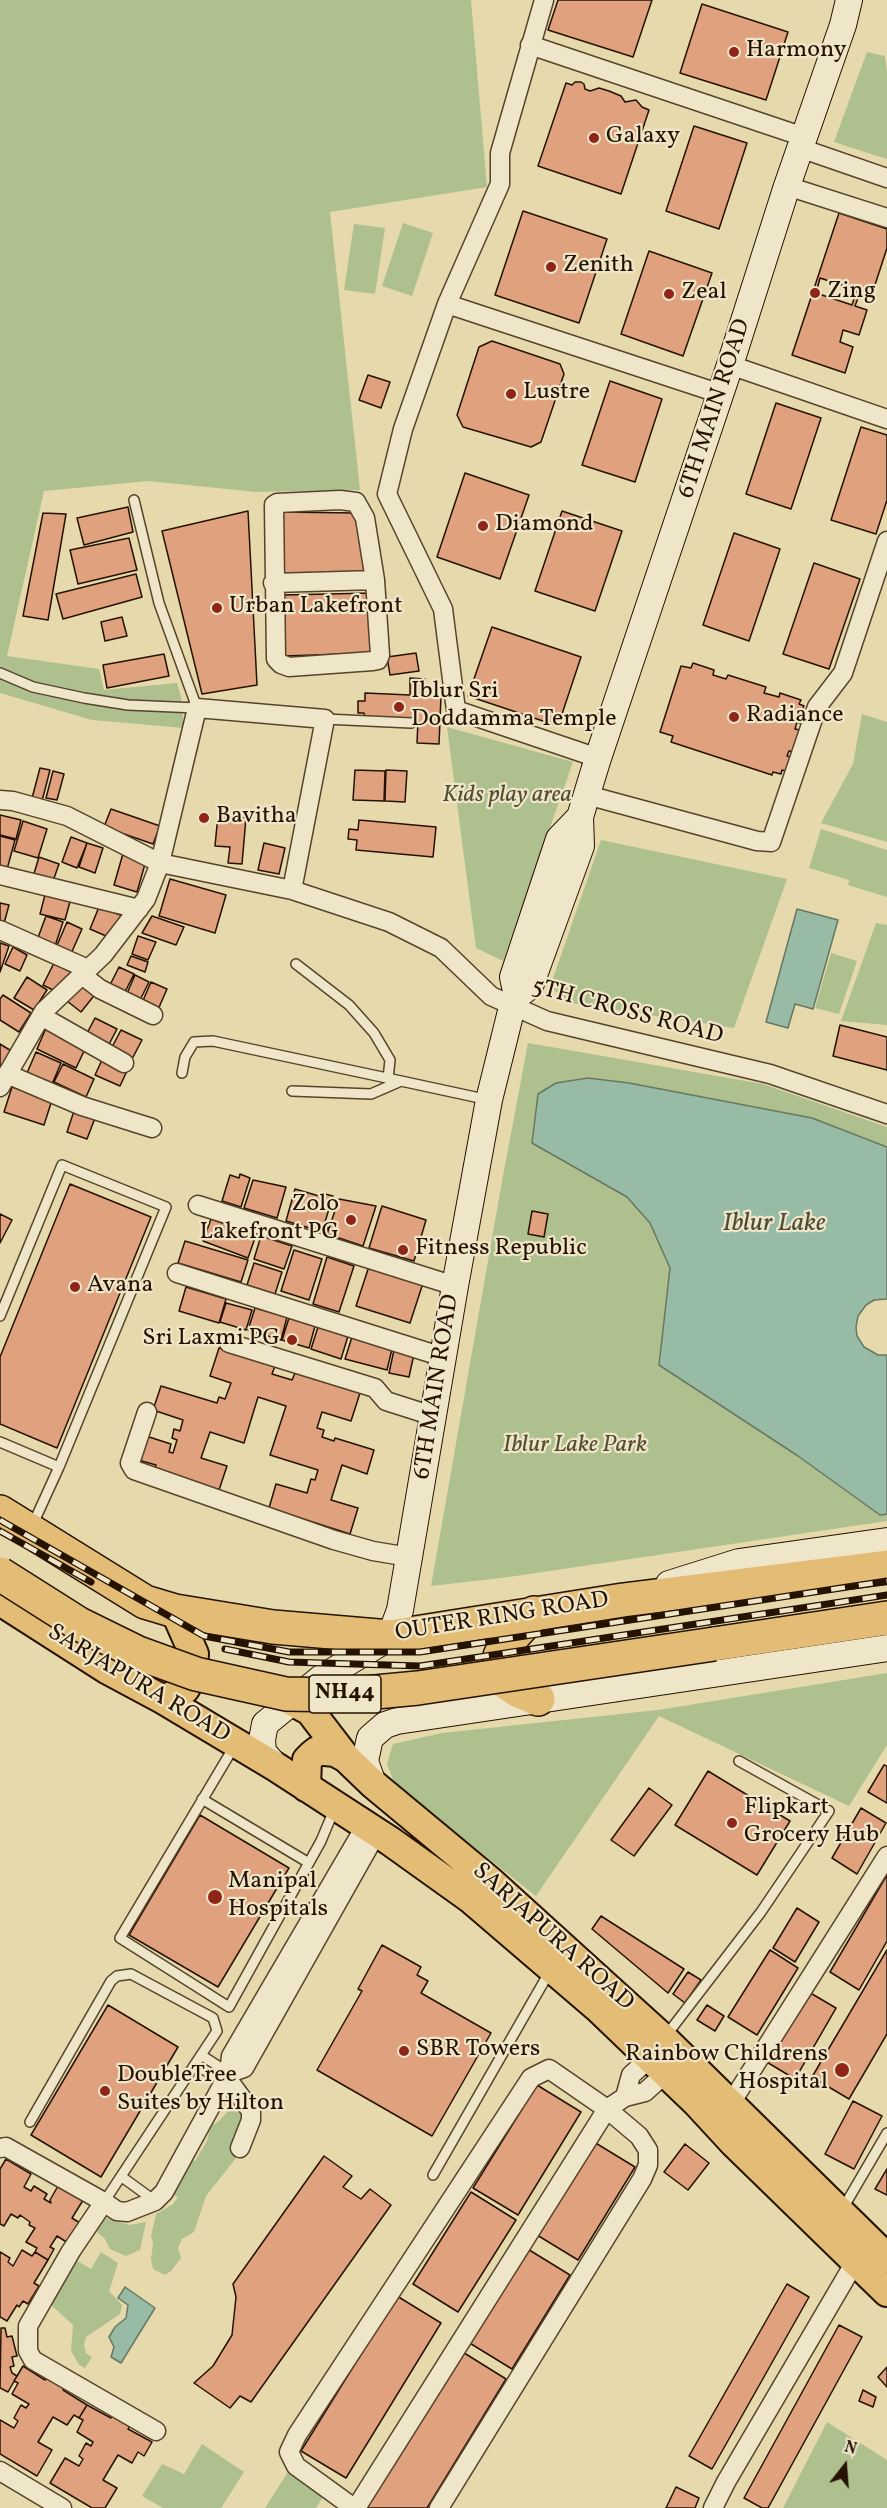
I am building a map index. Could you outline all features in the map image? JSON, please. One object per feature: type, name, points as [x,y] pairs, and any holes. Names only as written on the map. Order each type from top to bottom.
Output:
[{"type":"highway","name":"OUTER RING ROAD","points":[[0,1512],[145,1602],[175,1611],[273,1627],[390,1637],[623,1599],[887,1567]]},
{"type":"highway","name":"NH44","points":[[0,1574],[79,1624],[138,1653],[196,1674],[286,1694],[343,1695],[418,1688],[887,1618]]},
{"type":"highway","points":[[534,1613],[506,1644],[500,1656],[499,1668],[504,1681],[517,1690],[538,1699]]},
{"type":"main road","name":"SARJAPURA ROAD","points":[[0,1601],[108,1670],[164,1700],[276,1767],[371,1828],[471,1899],[660,2057],[731,2103],[887,2259]]},
{"type":"main road","points":[[164,1700],[185,1689],[190,1680],[194,1654],[175,1611]]},
{"type":"main road","name":"SARJAPURA ROAD","points":[[194,1654],[215,1669],[262,1686],[293,1700],[310,1711],[346,1758],[373,1784],[491,1881],[855,2262],[887,2292]]},
{"type":"main road","points":[[306,1787],[307,1761],[317,1751],[335,1752],[346,1758]]},
{"type":"street","points":[[544,0],[500,153],[500,184],[447,304],[403,429],[387,494],[443,609],[456,710],[598,758]]},
{"type":"street","name":"6TH MAIN ROAD","points":[[390,1637],[402,1601],[454,1286],[489,1100],[514,1002],[530,986],[581,846],[584,806],[598,758],[721,394],[787,186],[843,25],[849,0]]},
{"type":"street","points":[[530,45],[802,143],[887,178]]},
{"type":"street","points":[[787,186],[887,219]]},
{"type":"street","points":[[447,304],[721,394]]},
{"type":"street","points":[[730,365],[887,419]]},
{"type":"street","points":[[356,502],[365,518],[375,580],[380,655],[378,660],[289,667],[281,664],[276,659],[273,583],[274,505],[340,500],[356,502],[387,494]]},
{"type":"street","points":[[584,806],[771,842],[817,707],[843,674],[887,541]]},
{"type":"street","points":[[273,583],[375,580]]},
{"type":"street","points":[[152,1128],[3,1080],[44,1011],[103,955],[146,899],[160,863],[197,708],[325,719],[292,890]]},
{"type":"street","name":"5TH CROSS ROAD","points":[[0,800],[67,816],[160,863],[292,890],[389,922],[441,948],[491,996],[514,1002],[547,1021],[770,1074],[887,1114]]},
{"type":"street","points":[[0,875],[139,909]]},
{"type":"street","points":[[0,930],[85,972],[100,989],[153,1016]]},
{"type":"street","points":[[41,1016],[124,1063]]},
{"type":"street","points":[[198,1204],[454,1286]]},
{"type":"street","points":[[177,1273],[442,1357]]},
{"type":"street","points":[[229,1343],[375,1388],[386,1401],[433,1416]]},
{"type":"street","points":[[147,1412],[130,1463],[134,1470],[333,1540],[373,1551],[410,1557]]},
{"type":"street","points":[[623,1599],[739,1562],[887,1541]]},
{"type":"street","points":[[276,1767],[263,1752],[262,1740],[265,1724],[320,1679],[390,1637]]},
{"type":"street","points":[[373,1784],[365,1761],[367,1748],[370,1738],[385,1725],[538,1699],[887,1648]]},
{"type":"street","points":[[0,2148],[6,2147],[117,2211],[127,2212],[155,2201],[164,2192],[227,2078],[244,2068],[371,1828]]},
{"type":"street","points":[[731,2103],[887,1856]]},
{"type":"street","points":[[439,2508],[642,2179],[648,2165],[648,2150],[639,2136],[607,2109],[549,2069],[531,2078],[297,2435],[289,2452],[296,2466],[355,2508],[607,2109],[625,2097],[645,2092],[660,2057]]},
{"type":"street","points":[[227,2078],[251,2111],[251,2120],[240,2148]]},
{"type":"street","points":[[104,2202],[71,2251],[28,2326],[28,2351],[33,2360],[156,2431]]},
{"type":"street","points":[[713,2508],[855,2262]]},
{"type":"street","points":[[0,2471],[63,2508]]},
{"type":"lane","points":[[0,673],[33,687],[84,698],[128,705],[197,708],[159,603],[134,500]]},
{"type":"lane","points":[[325,719],[411,723]]},
{"type":"lane","points":[[296,964],[349,1005],[374,1034],[390,1060],[388,1079]]},
{"type":"lane","points":[[182,1073],[185,1057],[194,1042],[213,1041],[489,1100]]},
{"type":"lane","points":[[291,1091],[370,1094],[401,1081]]},
{"type":"lane","points":[[0,1316],[62,1165],[166,1208],[59,1467],[29,1531]]},
{"type":"lane","points":[[0,1442],[59,1467]]},
{"type":"lane","points":[[236,1743],[120,1938],[229,2007],[309,1863],[336,1806]]},
{"type":"lane","points":[[660,2057],[829,1810],[740,1761]]},
{"type":"lane","points":[[202,1799],[309,1863]]},
{"type":"lane","points":[[433,2175],[552,1968]]},
{"type":"lane","points":[[30,2122],[111,1981],[122,1973],[131,1974],[213,2018],[217,2031],[104,2202]]},
{"type":"lane","points":[[201,2055],[227,2078]]},
{"type":"lane","points":[[196,2065],[227,2078]]},
{"type":"lane","points":[[841,2212],[887,2133]]},
{"type":"lane","points":[[122,2177],[155,2201]]},
{"type":"green space","points":[[0,0],[471,0],[487,187],[330,212],[360,490],[256,492],[148,481],[44,491],[7,656],[99,669],[104,690],[177,683],[181,697],[184,728],[92,720],[0,693]]},
{"type":"green space","points":[[867,52],[885,56],[887,159],[834,142]]},
{"type":"green space","points":[[403,223],[433,233],[412,296],[382,286]]},
{"type":"green space","points":[[354,224],[385,228],[375,294],[344,290]]},
{"type":"green space","points":[[862,714],[887,722],[887,842],[821,823],[853,764]]},
{"type":"green space","name":"Kids play area","points":[[447,727],[573,762],[503,961],[476,948]]},
{"type":"green space","points":[[821,829],[887,850],[887,897],[848,885],[849,880],[809,868]]},
{"type":"green space","points":[[601,840],[787,879],[734,1028],[571,1003],[550,987]]},
{"type":"green space","points":[[876,923],[887,925],[887,1025],[841,1021]]},
{"type":"green space","points":[[831,953],[857,961],[839,1014],[815,1008]]},
{"type":"green space","name":"Iblur Lake Park","points":[[528,1043],[763,1084],[887,1127],[887,1147],[812,1118],[629,1083],[588,1078],[532,1143],[627,1197],[650,1223],[670,1268],[659,1365],[798,1456],[880,1514],[887,1514],[887,1521],[509,1577],[431,1586]]},
{"type":"green space","points":[[887,1673],[887,1745],[849,1806],[659,1716],[536,1896],[395,1785],[387,1764],[393,1744],[442,1733],[658,1710]]},
{"type":"green space","points":[[229,2110],[244,2113],[233,2143],[236,2158],[206,2196],[194,2232],[182,2239],[178,2248],[181,2258],[165,2275],[153,2269],[151,2259],[153,2244],[151,2236],[156,2214],[173,2204],[178,2197],[171,2194],[187,2160],[195,2161],[207,2141],[210,2127]]},
{"type":"green space","points":[[107,2218],[129,2225],[146,2222],[140,2250],[126,2256],[110,2249],[105,2239],[97,2232],[100,2223]]},
{"type":"green space","points":[[101,2252],[118,2263],[109,2291],[122,2305],[120,2314],[86,2337],[84,2345],[86,2353],[92,2357],[85,2368],[79,2365],[71,2351],[73,2325],[51,2305],[76,2260],[91,2269]]},
{"type":"green space","points":[[827,2422],[887,2460],[887,2508],[783,2508]]},
{"type":"green space","points":[[202,2444],[244,2472],[221,2508],[163,2508],[142,2496],[162,2464],[184,2474]]},
{"type":"green space","points":[[288,2472],[324,2495],[316,2508],[265,2508]]},
{"type":"water","points":[[797,909],[838,920],[813,1009],[795,1004],[788,1028],[766,1022]]},
{"type":"water","name":"Iblur Lake","points":[[588,1078],[629,1083],[812,1118],[887,1147],[887,1299],[874,1300],[866,1305],[858,1316],[856,1327],[857,1336],[864,1347],[878,1355],[887,1355],[887,1514],[880,1515],[798,1456],[659,1365],[670,1268],[650,1223],[627,1197],[532,1143],[538,1094],[556,1083]]},
{"type":"water","points":[[125,2287],[155,2308],[121,2363],[111,2357],[114,2347],[109,2337],[115,2327],[126,2318],[128,2305],[118,2298]]},
{"type":"building","points":[[558,0],[652,0],[633,57],[548,30]]},
{"type":"building","name":"Harmony","points":[[702,4],[788,32],[766,100],[680,73]]},
{"type":"building","name":"Galaxy","points":[[575,82],[581,82],[585,89],[590,91],[599,88],[609,91],[621,96],[625,102],[636,100],[642,107],[649,110],[621,194],[538,166],[566,83],[572,85]]},
{"type":"building","points":[[694,126],[747,143],[719,229],[666,211]]},
{"type":"building","name":"Zenith","points":[[523,211],[607,239],[579,323],[495,295]]},
{"type":"building","name":"Zing","points":[[839,213],[887,229],[887,248],[872,294],[861,290],[855,306],[867,310],[859,335],[843,330],[840,342],[853,347],[845,373],[792,355]],"holes":[[[820,278],[857,290],[852,305],[816,293]]]},
{"type":"building","name":"Zeal","points":[[649,251],[712,273],[683,356],[621,334]]},
{"type":"building","name":"Lustre","points":[[492,341],[560,364],[564,374],[541,442],[531,447],[463,427],[457,415],[479,347]]},
{"type":"building","points":[[368,375],[390,382],[381,408],[359,400]]},
{"type":"building","points":[[610,381],[662,399],[635,482],[582,465]]},
{"type":"building","points":[[776,403],[821,418],[791,509],[746,494]]},
{"type":"building","points":[[861,427],[887,435],[887,500],[876,534],[831,520]]},
{"type":"building","name":"Diamond","points":[[465,473],[529,495],[500,579],[437,557]]},
{"type":"building","points":[[128,507],[133,532],[84,545],[77,518]]},
{"type":"building","name":"Urban Lakefront","points":[[248,511],[257,685],[202,694],[162,531]]},
{"type":"building","points":[[562,511],[622,531],[595,611],[535,591]]},
{"type":"building","points":[[281,512],[355,513],[370,571],[283,574]]},
{"type":"building","points":[[43,513],[66,514],[48,620],[23,616]]},
{"type":"building","points":[[734,533],[780,549],[749,641],[703,625]]},
{"type":"building","points":[[129,538],[137,570],[78,584],[70,550]]},
{"type":"building","points":[[814,563],[860,579],[829,669],[783,654]]},
{"type":"building","points":[[136,574],[142,597],[63,619],[56,594]]},
{"type":"building","points":[[373,593],[375,653],[284,656],[283,595]]},
{"type":"building","points":[[122,617],[127,636],[105,641],[101,622]]},
{"type":"building","points":[[492,627],[581,657],[558,726],[468,696]]},
{"type":"building","points":[[416,653],[419,671],[390,675],[387,657]]},
{"type":"building","points":[[164,654],[169,676],[107,688],[103,665]]},
{"type":"building","name":"Radiance","points":[[693,663],[714,670],[713,675],[726,679],[728,675],[766,687],[764,693],[779,697],[780,693],[801,700],[799,704],[804,706],[802,710],[806,712],[802,724],[797,722],[795,729],[800,730],[793,752],[789,751],[787,756],[791,757],[786,771],[782,770],[781,774],[773,772],[772,775],[671,742],[673,736],[660,732],[681,666],[691,668]]},
{"type":"building","name":"Iblur Sri Doddamma Temple","points":[[410,678],[425,679],[424,695],[441,696],[439,744],[417,743],[418,721],[365,719],[364,713],[358,713],[358,701],[365,701],[365,693],[410,695]]},
{"type":"building","points":[[40,768],[50,770],[41,805],[31,802]]},
{"type":"building","points":[[355,770],[385,771],[384,801],[353,800]]},
{"type":"building","points":[[386,770],[407,771],[405,802],[385,801]]},
{"type":"building","points":[[53,771],[64,774],[57,800],[46,798]]},
{"type":"building","points":[[111,809],[160,826],[153,844],[104,827]]},
{"type":"building","points":[[0,815],[21,820],[16,839],[0,835]]},
{"type":"building","points":[[218,815],[246,818],[242,864],[228,863],[230,847],[215,846]]},
{"type":"building","points":[[359,820],[436,827],[433,857],[356,850],[357,840],[348,839],[349,829],[358,830]]},
{"type":"building","points":[[23,821],[47,829],[38,858],[14,851]]},
{"type":"building","points":[[0,836],[15,840],[6,873],[0,872]]},
{"type":"building","points":[[71,837],[87,843],[77,868],[62,862]]},
{"type":"building","points":[[87,843],[103,848],[95,873],[79,867]]},
{"type":"building","points":[[264,843],[285,848],[279,874],[258,870]]},
{"type":"building","points":[[124,850],[147,857],[137,892],[114,885]]},
{"type":"building","points":[[39,857],[59,864],[52,884],[33,877]]},
{"type":"building","points":[[170,879],[226,895],[215,933],[159,916]]},
{"type":"building","points":[[46,891],[71,898],[65,920],[40,914]]},
{"type":"building","points":[[0,903],[9,905],[3,927],[0,926]]},
{"type":"building","points":[[99,907],[123,916],[113,939],[90,929]]},
{"type":"building","points":[[46,916],[63,922],[54,949],[36,943]]},
{"type":"building","points":[[152,916],[184,927],[176,945],[142,933]]},
{"type":"building","points":[[67,922],[82,929],[70,956],[55,950]]},
{"type":"building","points":[[138,936],[156,942],[148,960],[132,954]]},
{"type":"building","points":[[0,943],[9,946],[0,972]]},
{"type":"building","points":[[13,947],[27,955],[20,971],[5,964]]},
{"type":"building","points":[[131,956],[148,962],[145,972],[127,965]]},
{"type":"building","points":[[54,963],[71,972],[53,990],[43,985]]},
{"type":"building","points":[[119,967],[134,974],[123,996],[108,989]]},
{"type":"building","points":[[135,975],[149,982],[138,1004],[125,998]]},
{"type":"building","points":[[27,977],[47,990],[34,1010],[14,998]]},
{"type":"building","points":[[84,981],[97,992],[81,1012],[67,1001]]},
{"type":"building","points":[[151,982],[167,989],[157,1012],[141,1005]]},
{"type":"building","points":[[3,995],[31,1013],[19,1032],[0,1020],[0,999]]},
{"type":"building","points":[[95,1018],[117,1029],[106,1050],[84,1039]]},
{"type":"building","points":[[840,1025],[887,1037],[887,1070],[833,1056]]},
{"type":"building","points":[[46,1028],[86,1047],[76,1068],[37,1049]]},
{"type":"building","points":[[121,1030],[142,1040],[131,1061],[110,1051]]},
{"type":"building","points":[[0,1044],[13,1052],[0,1072]]},
{"type":"building","points":[[36,1052],[61,1063],[52,1084],[27,1073]]},
{"type":"building","points":[[102,1060],[127,1071],[120,1086],[95,1075]]},
{"type":"building","points":[[63,1064],[94,1079],[86,1097],[54,1082]]},
{"type":"building","points":[[12,1087],[52,1100],[44,1125],[4,1112]]},
{"type":"building","points":[[74,1111],[95,1118],[87,1139],[67,1132]]},
{"type":"building","points":[[240,1174],[250,1178],[241,1207],[222,1201],[230,1175],[239,1178]]},
{"type":"building","points":[[253,1180],[286,1187],[277,1218],[244,1208]]},
{"type":"building","name":"Avana","points":[[70,1184],[151,1217],[57,1448],[0,1424],[0,1357]]},
{"type":"building","points":[[295,1189],[319,1196],[321,1193],[333,1196],[325,1222],[328,1228],[326,1233],[286,1221]]},
{"type":"building","name":"Zolo Lakefront PG","points":[[339,1199],[376,1206],[363,1246],[327,1234]]},
{"type":"building","points":[[382,1206],[426,1220],[414,1261],[369,1248]]},
{"type":"building","points":[[532,1211],[548,1214],[544,1237],[528,1234]]},
{"type":"building","points":[[0,1214],[12,1220],[0,1243]]},
{"type":"building","points":[[211,1219],[256,1235],[248,1258],[203,1241]]},
{"type":"building","points":[[261,1236],[292,1246],[284,1269],[254,1259]]},
{"type":"building","points":[[185,1241],[248,1260],[241,1282],[178,1263]]},
{"type":"building","points":[[294,1250],[322,1259],[309,1300],[281,1291]]},
{"type":"building","points":[[327,1257],[354,1266],[339,1312],[313,1304]]},
{"type":"building","points":[[371,1260],[425,1277],[410,1323],[356,1306]]},
{"type":"building","points":[[254,1263],[282,1272],[275,1294],[247,1285]]},
{"type":"building","points":[[186,1287],[226,1299],[219,1323],[179,1311]]},
{"type":"building","points":[[226,1303],[252,1310],[246,1330],[220,1322]]},
{"type":"building","points":[[255,1308],[287,1317],[281,1340],[248,1330]]},
{"type":"building","points":[[289,1318],[315,1326],[309,1348],[282,1340]]},
{"type":"building","points":[[318,1327],[348,1336],[341,1359],[311,1349]]},
{"type":"building","points":[[352,1337],[392,1349],[387,1370],[345,1359]]},
{"type":"building","points":[[219,1348],[275,1366],[272,1374],[292,1380],[295,1373],[360,1393],[351,1421],[322,1412],[317,1428],[324,1430],[322,1437],[334,1441],[335,1438],[374,1450],[367,1474],[342,1465],[331,1500],[358,1508],[350,1534],[269,1508],[276,1484],[307,1493],[311,1479],[315,1480],[318,1470],[270,1455],[286,1406],[258,1397],[244,1443],[210,1432],[201,1458],[227,1466],[219,1490],[204,1485],[202,1490],[153,1474],[156,1465],[138,1460],[146,1436],[171,1444],[169,1452],[173,1453],[177,1440],[172,1438],[174,1429],[180,1431],[183,1420],[153,1410],[161,1386],[217,1403],[219,1397],[225,1399],[231,1383],[210,1376]]},
{"type":"building","points":[[394,1350],[414,1354],[409,1377],[389,1373]]},
{"type":"building","points":[[884,1765],[887,1766],[887,1803],[868,1792]]},
{"type":"building","name":"Flipkart Grocery Hub","points":[[708,1771],[790,1821],[757,1875],[675,1825]]},
{"type":"building","points":[[649,1788],[672,1805],[634,1856],[611,1840]]},
{"type":"building","points":[[861,1808],[886,1823],[857,1874],[832,1858]]},
{"type":"building","points":[[200,1815],[289,1868],[218,1987],[129,1935]]},
{"type":"building","points":[[887,1875],[887,1941],[859,1990],[830,1972]]},
{"type":"building","points":[[797,1908],[819,1922],[795,1962],[773,1948]]},
{"type":"building","points":[[601,1916],[684,1969],[668,1993],[592,1929]]},
{"type":"building","name":"SBR Towers","points":[[382,1945],[421,1967],[417,1975],[428,1981],[421,1993],[491,2033],[432,2136],[317,2070],[362,1991],[358,1989]]},
{"type":"building","points":[[770,1950],[798,1968],[757,2035],[728,2017]]},
{"type":"building","name":"Rainbow Childrens Hospital","points":[[887,1950],[887,2034],[849,2099],[812,2077]]},
{"type":"building","points":[[688,1972],[701,1980],[685,2003],[673,1994]]},
{"type":"building","points":[[807,1991],[836,2008],[795,2079],[765,2061]]},
{"type":"building","name":"DoubleTree Suites by Hilton","points":[[108,2005],[178,2047],[101,2177],[31,2135]]},
{"type":"building","points":[[707,2005],[724,2016],[715,2031],[697,2020]]},
{"type":"building","points":[[537,2085],[581,2112],[518,2215],[473,2188]]},
{"type":"building","points":[[853,2101],[882,2116],[854,2169],[825,2154]]},
{"type":"building","points":[[594,2142],[635,2167],[578,2260],[537,2235]]},
{"type":"building","points":[[685,2144],[709,2163],[688,2190],[664,2172]]},
{"type":"building","points":[[324,2156],[352,2176],[343,2187],[361,2199],[370,2189],[391,2205],[251,2402],[240,2396],[230,2408],[194,2383],[213,2366],[232,2335],[236,2297],[233,2284]]},
{"type":"building","points":[[6,2159],[31,2174],[24,2187],[31,2191],[34,2186],[47,2194],[44,2199],[51,2203],[50,2200],[58,2186],[85,2197],[72,2218],[80,2223],[68,2243],[57,2236],[50,2247],[54,2249],[48,2260],[35,2252],[37,2248],[26,2242],[35,2228],[29,2225],[30,2222],[20,2215],[18,2218],[11,2214],[4,2226],[0,2224],[0,2169]]},
{"type":"building","points":[[887,2169],[887,2195],[875,2189]]},
{"type":"building","points":[[471,2192],[516,2220],[458,2312],[413,2284]]},
{"type":"building","points":[[526,2248],[570,2275],[512,2369],[468,2342]]},
{"type":"building","points":[[22,2250],[32,2256],[35,2252],[48,2260],[34,2283],[39,2286],[28,2304],[23,2301],[19,2307],[17,2305],[7,2321],[0,2317],[0,2252],[10,2258],[8,2262],[13,2266]]},
{"type":"building","points":[[787,2284],[809,2297],[712,2469],[689,2456]]},
{"type":"building","points":[[397,2296],[441,2323],[346,2478],[301,2451]]},
{"type":"building","points":[[839,2325],[862,2337],[768,2508],[762,2508],[744,2498]]},
{"type":"building","points":[[1,2328],[5,2328],[7,2337],[12,2336],[17,2356],[12,2357],[14,2366],[10,2367],[12,2373],[17,2376],[8,2392],[0,2388]]},
{"type":"building","points":[[461,2351],[506,2379],[427,2508],[364,2508]]},
{"type":"building","points":[[23,2366],[45,2380],[50,2373],[67,2384],[63,2390],[87,2405],[79,2418],[74,2415],[67,2425],[53,2417],[38,2442],[52,2450],[37,2476],[0,2454],[0,2420],[14,2428],[18,2421],[14,2418],[21,2405],[26,2408],[29,2404],[12,2394],[18,2383],[14,2381]]},
{"type":"building","points":[[887,2367],[887,2387],[878,2377]]},
{"type":"building","points":[[863,2390],[876,2397],[873,2407],[859,2401]]},
{"type":"building","points":[[87,2405],[111,2418],[114,2412],[132,2422],[128,2429],[152,2442],[144,2456],[138,2452],[132,2463],[118,2455],[103,2480],[117,2488],[105,2508],[92,2508],[50,2483],[65,2458],[79,2466],[83,2459],[79,2456],[86,2443],[91,2446],[93,2442],[77,2432],[83,2420],[79,2418]]},
{"type":"building","points":[[676,2487],[699,2498],[695,2508],[666,2508]]},
{"type":"railway","points":[[0,1520],[204,1636],[289,1652],[420,1652],[887,1581]]},
{"type":"railway","points":[[0,1531],[91,1582]]},
{"type":"railway","points":[[225,1649],[289,1662],[420,1666],[887,1595]]},
{"type":"place","name":"Harmony","points":[[734,52]]},
{"type":"place","name":"Galaxy","points":[[594,138]]},
{"type":"place","name":"Zenith","points":[[551,267]]},
{"type":"place","name":"Zing","points":[[815,293]]},
{"type":"place","name":"Zeal","points":[[669,294]]},
{"type":"place","name":"Lustre","points":[[511,394]]},
{"type":"place","name":"Diamond","points":[[483,526]]},
{"type":"place","name":"Urban Lakefront","points":[[217,608]]},
{"type":"place","name":"Iblur Sri Doddamma Temple","points":[[399,707]]},
{"type":"place","name":"Radiance","points":[[734,717]]},
{"type":"place","name":"Bavitha","points":[[204,818]]},
{"type":"place","name":"Zolo Lakefront PG","points":[[351,1220]]},
{"type":"place","name":"Fitness Republic","points":[[403,1250]]},
{"type":"place","name":"Avana","points":[[75,1287]]},
{"type":"place","name":"Sri Laxmi PG","points":[[292,1340]]},
{"type":"place","name":"Flipkart Grocery Hub","points":[[732,1823]]},
{"type":"place","name":"Manipal Hospitals","points":[[215,1897]]},
{"type":"place","name":"SBR Towers","points":[[404,2051]]},
{"type":"place","name":"Rainbow Childrens Hospital","points":[[842,2070]]},
{"type":"place","name":"DoubleTree Suites by Hilton","points":[[105,2091]]}]
